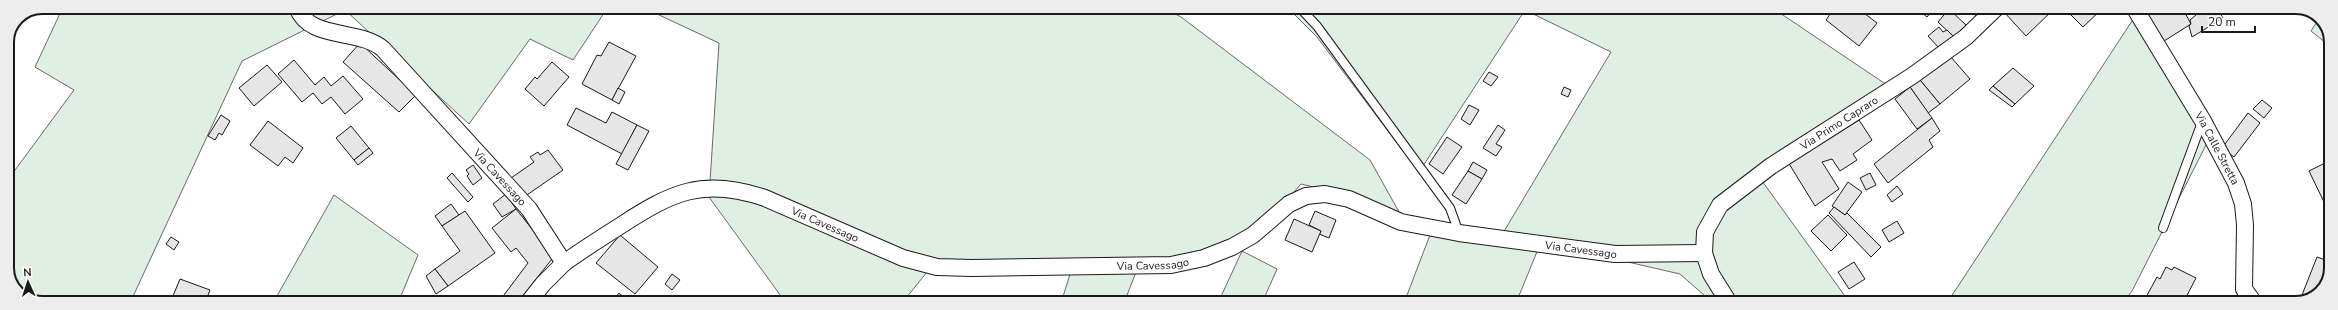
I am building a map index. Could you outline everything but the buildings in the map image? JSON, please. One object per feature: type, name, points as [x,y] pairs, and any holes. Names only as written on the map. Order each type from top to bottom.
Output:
[{"type":"street","name":"Via Cavessago","points":[[302,14],[315,27],[369,39],[383,48],[529,210],[564,263],[642,212],[672,196],[686,191],[716,188],[747,192],[765,198],[909,260],[937,267],[1171,265],[1186,263],[1220,253],[1238,244],[1253,235],[1289,204],[1316,194],[1337,195],[1401,222],[1459,233],[1615,254],[1704,254]]},
{"type":"street","name":"Via Primo Capraro","points":[[1704,254],[1704,242],[1709,223],[1726,199],[1771,166],[1912,76],[1966,36],[1990,14]]},
{"type":"street","name":"Via Calle Stretta","points":[[2138,14],[2203,122],[2236,183],[2243,204],[2246,243],[2243,279],[2244,289],[2249,296]]},
{"type":"street","points":[[1704,254],[1711,274],[1725,296]]},
{"type":"street","points":[[534,296],[564,263]]},
{"type":"lane","points":[[1305,14],[1317,26],[1450,208],[1459,233]]},
{"type":"lane","points":[[2163,228],[2203,122]]},
{"type":"green space","points":[[60,14],[337,14],[242,61],[133,296],[39,296],[33,295],[22,288],[17,280],[14,270],[14,171],[74,90],[35,67]]},
{"type":"green space","points":[[349,14],[603,14],[573,60],[530,39],[469,124]]},
{"type":"green space","points":[[657,14],[1175,14],[1370,160],[1403,219],[1503,233],[1611,52],[1533,14],[1781,14],[1887,85],[1757,174],[1845,296],[1705,296],[1680,274],[1541,242],[1519,296],[1407,296],[1430,235],[1347,195],[1301,184],[1242,251],[1207,263],[1136,272],[1127,296],[1063,296],[1070,274],[927,272],[908,296],[781,296],[709,197],[719,43]]},
{"type":"green space","points":[[1294,14],[1522,14],[1419,172],[1317,37]]},
{"type":"green space","points":[[2134,18],[2208,141],[2132,291],[2128,296],[1952,296]]},
{"type":"green space","points":[[2316,23],[2321,30],[2324,41],[2311,31]]},
{"type":"green space","points":[[334,195],[418,255],[401,296],[277,296]]},
{"type":"green space","points":[[1242,251],[1277,269],[1265,296],[1221,296]]}]
